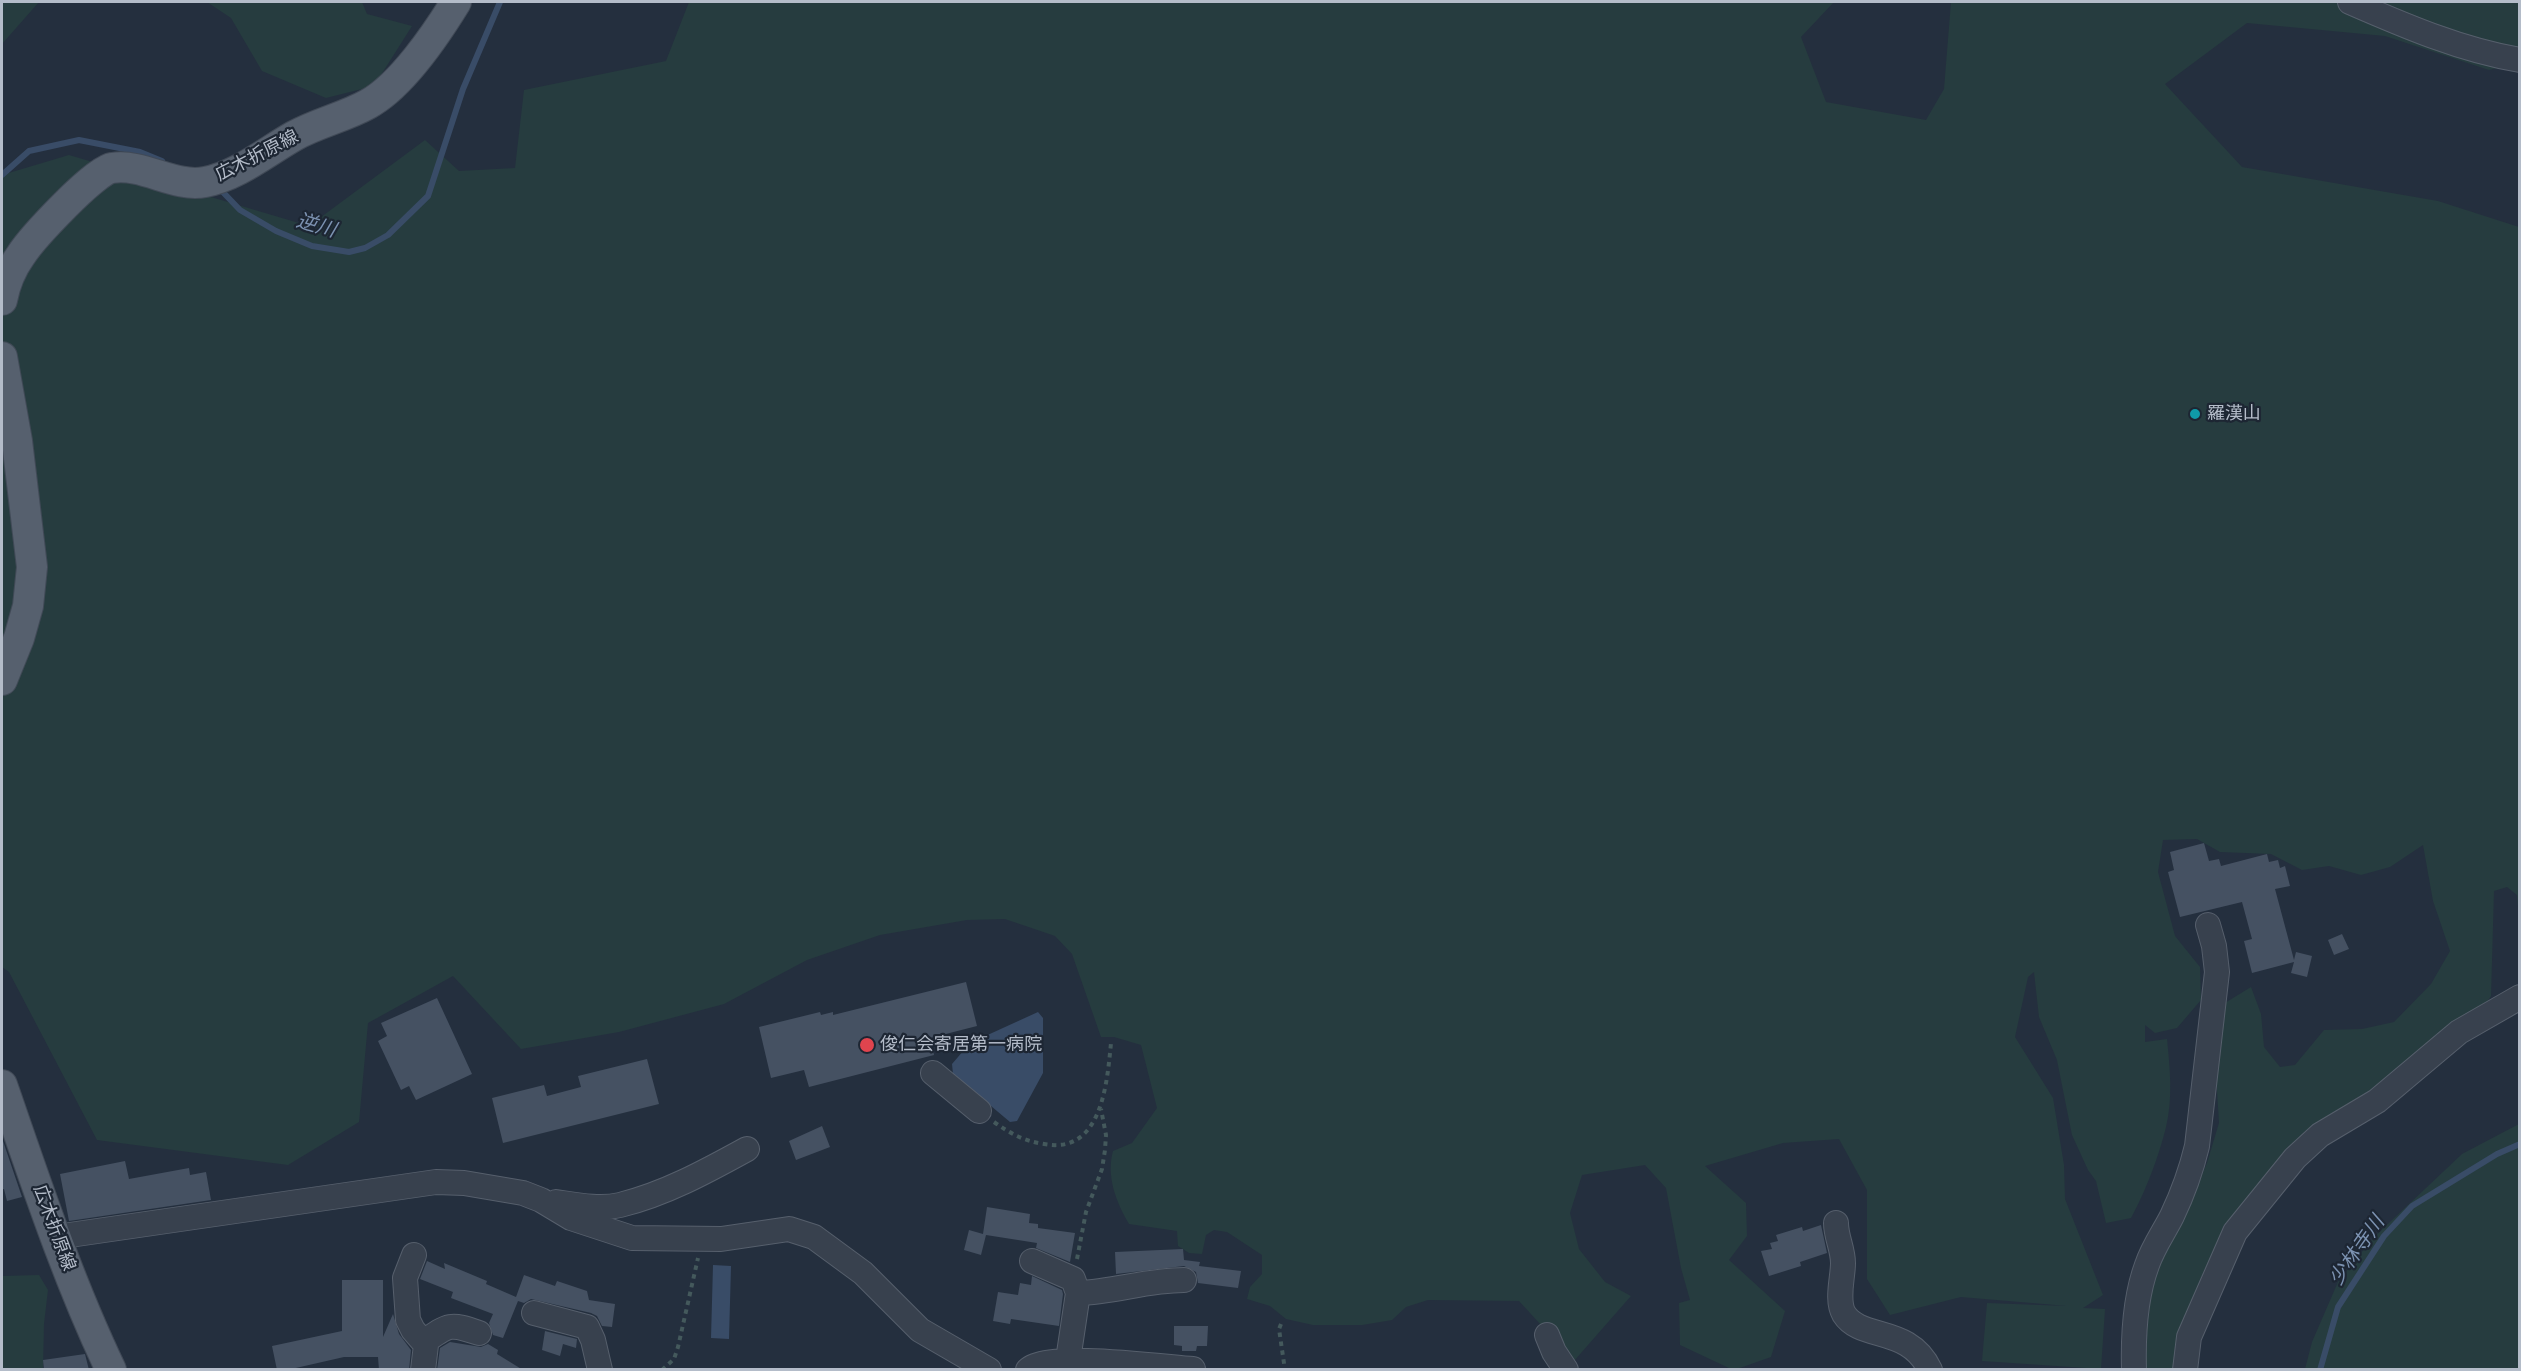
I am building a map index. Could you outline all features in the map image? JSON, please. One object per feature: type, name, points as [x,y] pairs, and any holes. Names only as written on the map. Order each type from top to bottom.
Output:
[{"type":"main road","name":"広木折原線","points":[[2,300],[5,284],[21,254],[91,179],[110,168],[136,168],[182,180],[204,182],[240,168],[296,135],[369,104],[394,85],[456,2]]},
{"type":"main road","points":[[2,357],[17,441],[32,567],[28,606],[20,638],[2,680]]},
{"type":"main road","name":"広木折原線","points":[[2,1085],[56,1237],[94,1335],[111,1370]]},
{"type":"street","points":[[2350,2],[2445,40],[2493,55],[2520,60]]},
{"type":"street","points":[[2134,1370],[2138,1298],[2146,1266],[2182,1194],[2192,1169],[2197,1146],[2217,972],[2214,946],[2208,925]]},
{"type":"street","points":[[2185,1370],[2189,1337],[2235,1232],[2295,1158],[2320,1135],[2377,1101],[2459,1032],[2520,997]]},
{"type":"street","points":[[933,1073],[979,1111]]},
{"type":"street","points":[[541,1200],[586,1206],[619,1206],[706,1172],[747,1149]]},
{"type":"street","points":[[56,1237],[436,1182],[464,1182],[523,1193],[541,1200],[571,1218],[632,1238],[740,1237],[789,1229],[814,1237],[863,1273],[920,1330],[989,1370]]},
{"type":"street","points":[[1836,1223],[1844,1263],[1841,1299],[1844,1313],[1858,1326],[1893,1336],[1913,1346],[1930,1370]]},
{"type":"street","points":[[414,1255],[405,1278],[406,1307],[412,1330],[426,1345],[423,1370]]},
{"type":"street","points":[[1032,1261],[1076,1286],[1106,1292],[1143,1282],[1184,1280]]},
{"type":"street","points":[[1068,1360],[1076,1286]]},
{"type":"street","points":[[534,1313],[587,1327],[593,1340],[600,1370]]},
{"type":"street","points":[[424,1342],[449,1326],[459,1326],[479,1333]]},
{"type":"street","points":[[1547,1335],[1554,1352],[1566,1370]]},
{"type":"street","points":[[1028,1370],[1032,1365],[1068,1360],[1193,1369]]},
{"type":"path","points":[[979,1111],[1013,1136],[1026,1141],[1053,1146],[1069,1145],[1090,1128],[1100,1108],[1112,1043]]},
{"type":"path","points":[[1076,1286],[1086,1212],[1102,1168],[1105,1150],[1106,1135],[1100,1108]]},
{"type":"path","points":[[662,1370],[674,1359],[698,1257],[707,1238]]},
{"type":"path","points":[[1281,1324],[1279,1329],[1285,1370]]},
{"type":"green space","points":[[2,2],[39,2],[2,44]]},
{"type":"green space","points":[[207,2],[362,2],[367,14],[412,26],[374,86],[326,98],[262,71],[231,18]]},
{"type":"green space","points":[[689,2],[1834,2],[1801,37],[1826,102],[1926,120],[1944,89],[1951,2],[2519,2],[2519,62],[2489,70],[2385,36],[2247,23],[2165,84],[2242,167],[2438,201],[2519,227],[2519,919],[2517,895],[2507,887],[2494,891],[2491,996],[2478,1015],[2226,1231],[2205,1269],[2190,1306],[2177,1369],[2140,1369],[2151,1280],[2207,1163],[2219,1123],[2216,1074],[2220,1006],[2251,987],[2261,1014],[2264,1047],[2280,1067],[2295,1065],[2324,1030],[2362,1029],[2394,1022],[2431,984],[2450,951],[2433,901],[2423,845],[2390,867],[2361,875],[2329,866],[2302,870],[2271,854],[2220,852],[2197,839],[2163,840],[2158,872],[2175,936],[2200,967],[2201,1000],[2177,1028],[2155,1033],[2145,1025],[2145,1042],[2167,1039],[2170,1106],[2156,1162],[2131,1218],[2106,1223],[2096,1181],[2088,1170],[2072,1135],[2057,1060],[2039,1017],[2034,972],[2028,977],[2015,1037],[2053,1098],[2064,1165],[2065,1199],[2103,1295],[2083,1308],[2105,1309],[2101,1369],[1982,1361],[1987,1303],[2067,1306],[1961,1297],[1890,1315],[1867,1279],[1867,1190],[1839,1139],[1783,1143],[1705,1166],[1746,1203],[1747,1236],[1729,1260],[1785,1311],[1771,1357],[1737,1369],[1731,1369],[1680,1345],[1679,1303],[1690,1300],[1681,1268],[1666,1188],[1645,1165],[1582,1175],[1570,1213],[1579,1249],[1605,1282],[1631,1296],[1574,1361],[1519,1301],[1428,1300],[1406,1307],[1392,1320],[1362,1325],[1313,1325],[1286,1319],[1270,1306],[1247,1299],[1250,1287],[1262,1274],[1262,1255],[1227,1232],[1214,1230],[1206,1235],[1202,1254],[1189,1253],[1178,1246],[1177,1231],[1129,1224],[1114,1189],[1111,1160],[1113,1151],[1132,1143],[1157,1108],[1141,1045],[1114,1037],[1101,1037],[1072,954],[1055,936],[1005,919],[967,920],[880,935],[807,960],[724,1004],[619,1032],[521,1049],[453,976],[368,1023],[359,1122],[288,1165],[97,1140],[9,972],[2,967],[2,175],[69,155],[309,226],[425,140],[459,171],[515,168],[524,90],[666,61]]},
{"type":"green space","points":[[2519,1124],[2519,1369],[2305,1369],[2312,1342],[2338,1282],[2373,1238],[2462,1154]]},
{"type":"green space","points":[[39,1275],[48,1290],[44,1324],[43,1369],[2,1370],[2,1276]]},
{"type":"water","points":[[1038,1012],[1043,1018],[1043,1073],[1017,1121],[1010,1122],[953,1074],[952,1064],[970,1043]]},
{"type":"water","points":[[713,1265],[731,1266],[729,1339],[711,1338]]},
{"type":"building","points":[[2204,843],[2209,861],[2219,859],[2221,866],[2267,854],[2269,862],[2278,860],[2280,868],[2285,866],[2290,886],[2275,889],[2294,960],[2296,952],[2312,956],[2307,977],[2291,973],[2294,962],[2252,973],[2244,941],[2252,939],[2242,902],[2180,917],[2168,872],[2174,870],[2170,852]]},
{"type":"building","points":[[2342,934],[2349,949],[2334,955],[2328,940]]},
{"type":"building","points":[[966,982],[977,1026],[930,1038],[934,1055],[809,1087],[804,1070],[771,1078],[759,1027],[820,1012],[821,1015],[833,1012],[833,1015]]},
{"type":"building","points":[[437,998],[472,1074],[416,1100],[409,1086],[401,1090],[378,1041],[387,1036],[381,1023]]},
{"type":"building","points":[[647,1059],[659,1104],[503,1143],[492,1098],[544,1085],[547,1096],[581,1087],[578,1076]]},
{"type":"building","points":[[822,1126],[830,1147],[796,1160],[789,1141]]},
{"type":"building","points":[[3,1141],[22,1197],[7,1201],[4,1189],[2,1189]]},
{"type":"building","points":[[125,1161],[129,1179],[189,1168],[190,1175],[206,1172],[211,1200],[69,1221],[60,1174]]},
{"type":"building","points":[[987,1207],[1030,1214],[1029,1223],[1038,1224],[1038,1228],[1075,1233],[1070,1262],[1036,1248],[1037,1243],[986,1235],[981,1255],[964,1250],[969,1230],[983,1234]]},
{"type":"building","points":[[1821,1225],[1827,1253],[1800,1262],[1801,1266],[1769,1276],[1761,1251],[1772,1249],[1770,1243],[1778,1241],[1776,1235],[1802,1227],[1803,1231]]},
{"type":"building","points":[[1183,1249],[1184,1260],[1200,1262],[1199,1266],[1241,1271],[1238,1288],[1198,1283],[1196,1272],[1184,1266],[1116,1274],[1115,1252]]},
{"type":"building","points":[[427,1261],[445,1269],[444,1263],[487,1281],[486,1284],[516,1297],[524,1275],[555,1286],[557,1281],[587,1291],[589,1300],[615,1304],[612,1327],[602,1326],[597,1316],[591,1313],[531,1299],[524,1303],[518,1301],[503,1338],[493,1335],[489,1323],[493,1314],[451,1298],[453,1292],[420,1279]]},
{"type":"building","points":[[1032,1276],[1062,1290],[1059,1326],[1011,1319],[1010,1324],[993,1321],[998,1292],[1018,1295],[1020,1283],[1031,1285]]},
{"type":"building","points":[[342,1280],[383,1280],[383,1337],[393,1314],[399,1334],[411,1350],[409,1370],[379,1370],[378,1357],[344,1357],[287,1370],[277,1370],[272,1346],[342,1331]]},
{"type":"building","points":[[1174,1326],[1208,1326],[1207,1346],[1197,1346],[1196,1351],[1182,1351],[1182,1346],[1174,1345]]},
{"type":"building","points":[[545,1331],[577,1339],[576,1348],[563,1344],[560,1356],[542,1350]]},
{"type":"building","points":[[450,1342],[481,1347],[488,1344],[498,1350],[497,1354],[523,1370],[437,1370],[440,1348]]},
{"type":"building","points":[[85,1354],[89,1370],[44,1370],[43,1360]]},
{"type":"waterway","name":"逆川","points":[[219,188],[240,210],[276,231],[312,246],[349,252],[365,248],[388,235],[428,196],[463,89],[500,2]]},
{"type":"waterway","name":"逆川","points":[[2,175],[29,151],[79,140],[140,152],[162,161]]},
{"type":"waterway","name":"少林寺川","points":[[2320,1370],[2338,1307],[2384,1236],[2412,1206],[2497,1154],[2520,1144]]},
{"type":"place","name":"羅漢山","points":[[2195,414]]},
{"type":"place","name":"俊仁会寄居第一病院","points":[[867,1045]]}]
